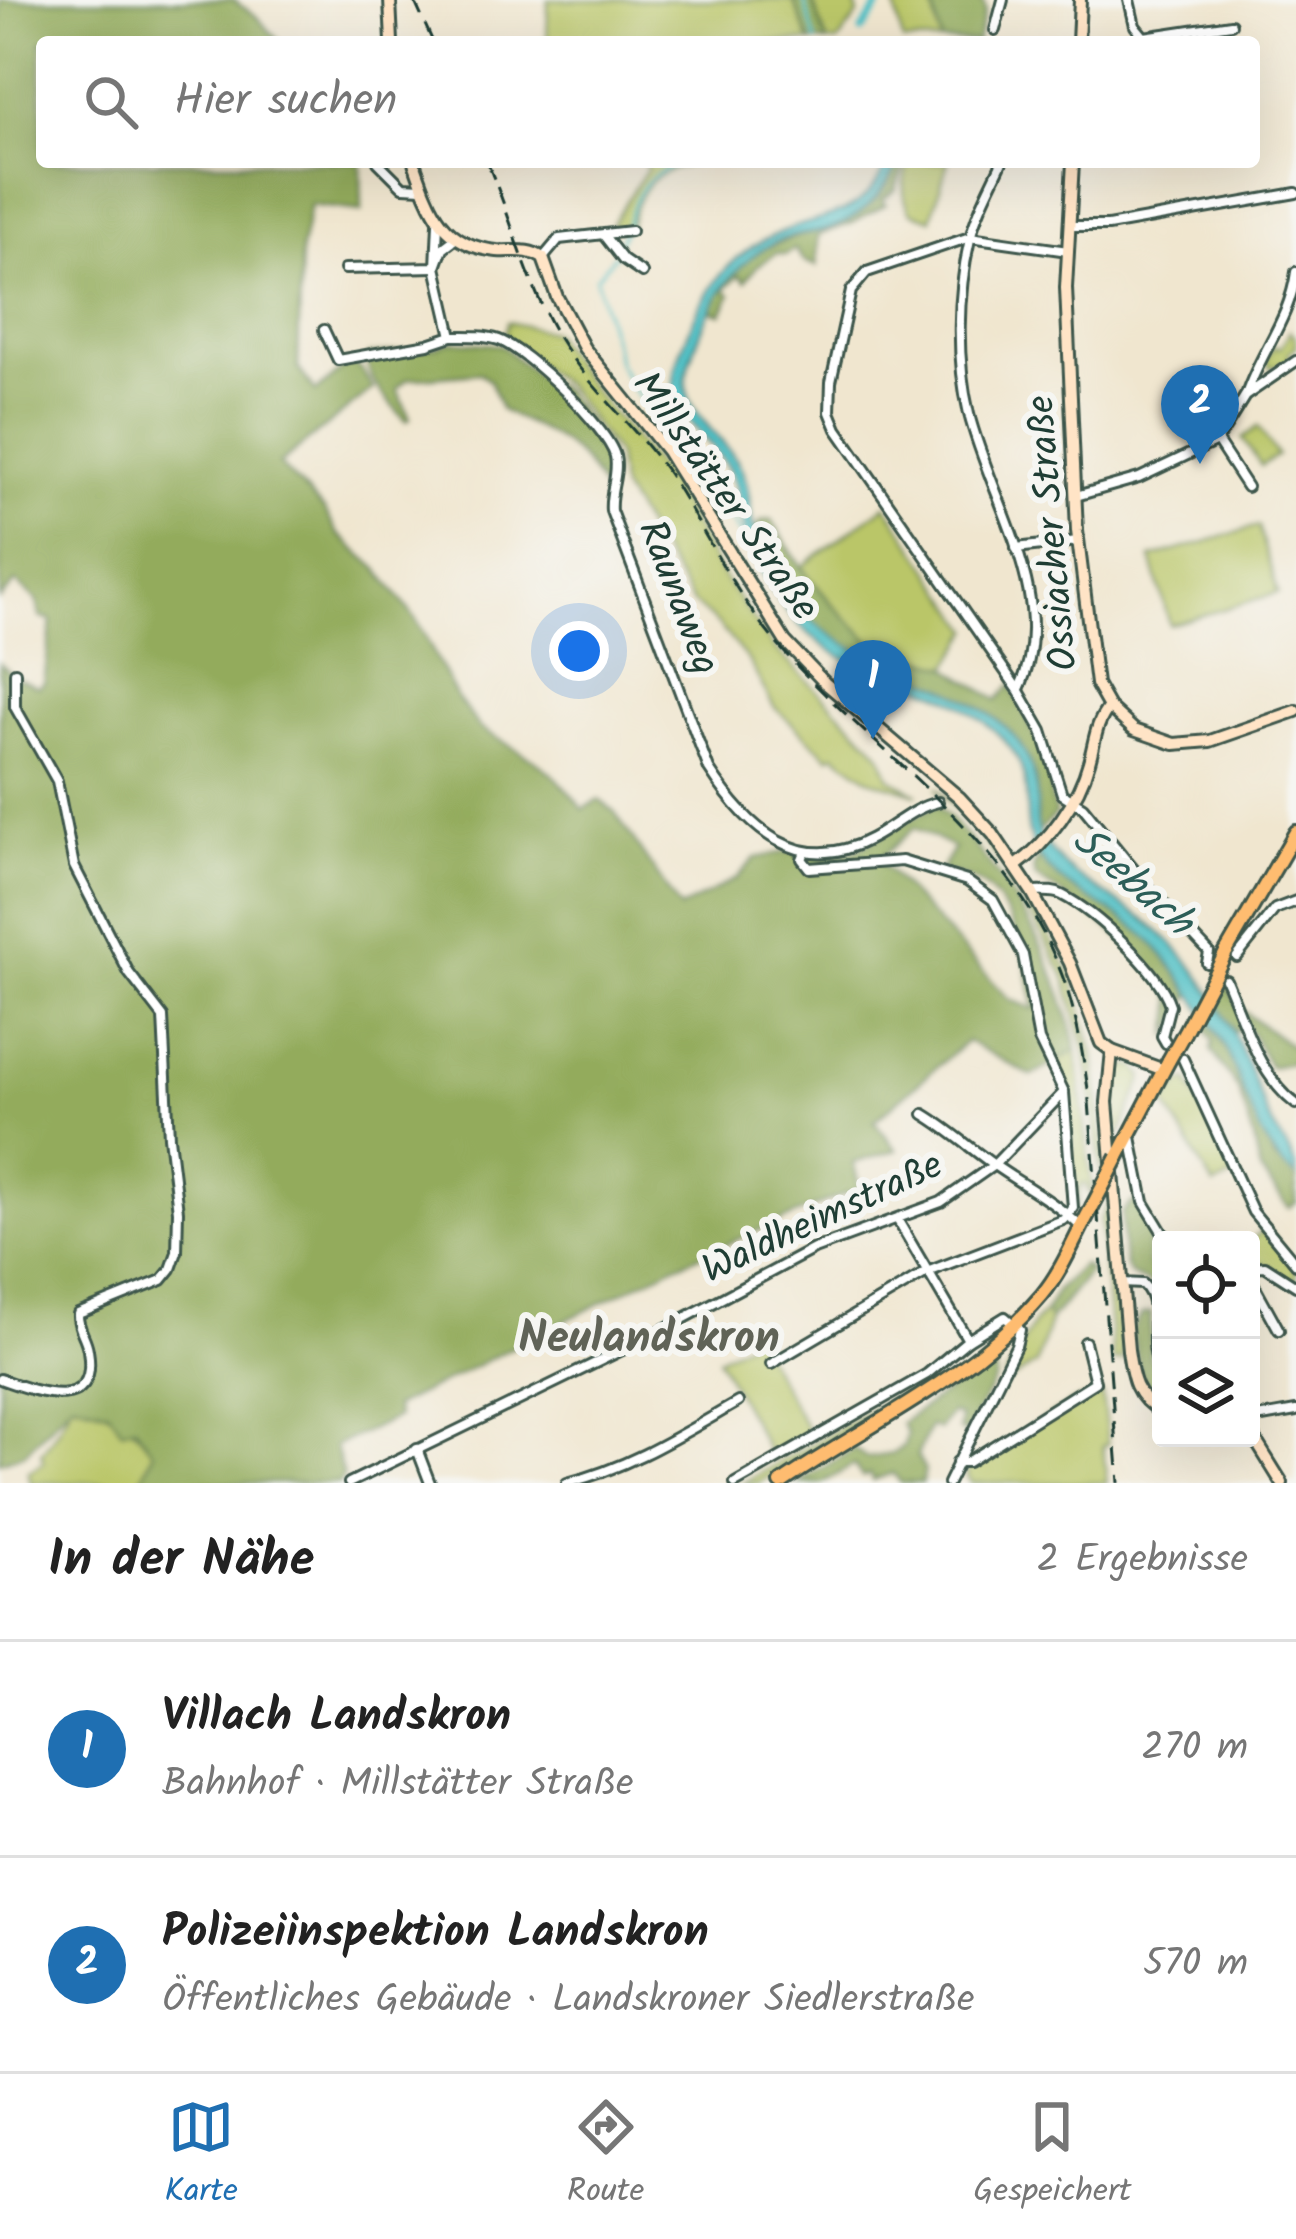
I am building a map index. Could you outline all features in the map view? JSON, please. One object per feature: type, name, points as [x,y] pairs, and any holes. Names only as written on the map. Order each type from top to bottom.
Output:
[{"type":"main road","points":[[781,1483],[956,1374],[1043,1293],[1172,1063],[1244,916],[1296,832]]},
{"type":"main road","points":[[1273,869],[1296,848]]},
{"type":"main road","points":[[1088,1218],[1119,1172],[1121,1154]]},
{"type":"street","points":[[390,0],[392,36]]},
{"type":"street","points":[[995,30],[1003,0]]},
{"type":"street","points":[[1078,36],[1080,0]]},
{"type":"street","points":[[1130,0],[1135,26],[1143,36]]},
{"type":"street","points":[[1151,36],[1232,24]]},
{"type":"street","points":[[384,168],[404,187],[423,188]]},
{"type":"street","points":[[416,168],[438,223],[455,239],[484,249],[527,250],[542,258],[559,239],[610,238],[631,231]]},
{"type":"street","points":[[999,168],[970,237],[961,306],[963,374],[969,413],[1032,592],[1029,670],[1019,691]]},
{"type":"street","name":"Ossiacher Straße","points":[[1016,866],[1072,802],[1089,764],[1097,726],[1109,707],[1091,670],[1078,542],[1068,251],[1073,168]]},
{"type":"street","points":[[1070,226],[1108,226],[1296,193]]},
{"type":"street","points":[[438,223],[436,267],[452,336]]},
{"type":"street","points":[[1068,251],[970,237],[876,268],[855,283],[831,382],[830,412],[837,429],[1019,691],[1042,731],[1059,788],[1083,807],[1148,887],[1210,952],[1207,963]]},
{"type":"street","points":[[610,238],[620,257],[642,273]]},
{"type":"street","points":[[436,267],[443,248],[455,239]]},
{"type":"street","name":"Millstätter Straße","points":[[542,258],[584,348],[667,452],[785,640],[850,706],[972,809],[1016,866],[1079,980],[1101,1043],[1112,1051]]},
{"type":"street","points":[[345,269],[436,267]]},
{"type":"street","points":[[1076,496],[1139,478],[1217,441],[1285,320],[1296,272]]},
{"type":"street","name":"Raunaweg","points":[[324,330],[338,360],[452,336],[491,338],[514,348],[562,385],[609,443],[616,469],[611,511],[626,540],[709,769],[729,800],[788,848],[806,852],[802,860],[809,868],[902,861],[968,881],[993,901],[1023,955],[1039,1040],[1064,1092],[1073,1208],[1068,1215]]},
{"type":"street","points":[[1245,396],[1296,361]]},
{"type":"street","points":[[1259,365],[1271,377]]},
{"type":"street","points":[[1217,441],[1247,487]]},
{"type":"street","points":[[1016,548],[1078,542]]},
{"type":"street","points":[[0,1379],[40,1395],[74,1391],[84,1384],[89,1352],[78,1314],[166,1276],[177,1252],[178,1211],[163,1017],[129,973],[74,866],[58,781],[15,707],[15,671]]},
{"type":"street","points":[[1109,707],[1134,730],[1174,744],[1210,741],[1296,711]]},
{"type":"street","points":[[806,852],[850,849],[922,805],[938,802]]},
{"type":"street","points":[[1032,892],[1062,895],[1113,934],[1152,974],[1170,1005],[1162,1036],[1166,1043]]},
{"type":"street","points":[[1238,957],[1275,908],[1296,901]]},
{"type":"street","points":[[1226,980],[1264,1065],[1296,1104]]},
{"type":"street","points":[[1152,1407],[1135,1388],[1120,1284],[1107,1102],[1112,1051],[1172,1063],[1253,1212],[1296,1264]]},
{"type":"street","points":[[1142,1060],[1150,1072],[1146,1106]]},
{"type":"street","name":"Waldheimstraße","points":[[349,1483],[651,1336],[802,1255],[941,1202],[994,1166],[1064,1092]]},
{"type":"street","name":"Waldheimstraße","points":[[924,1114],[1068,1215],[1088,1218]]},
{"type":"street","points":[[1131,1137],[1144,1202],[1162,1231]]},
{"type":"street","points":[[772,1364],[927,1272],[1068,1215]]},
{"type":"street","points":[[897,1219],[968,1340]]},
{"type":"street","points":[[1260,1266],[1296,1286]]},
{"type":"street","points":[[1120,1284],[1143,1284],[1150,1290],[1154,1339]]},
{"type":"street","points":[[1260,1295],[1279,1330]]},
{"type":"street","points":[[735,1483],[927,1374],[1006,1317],[1020,1330],[1016,1346],[948,1483]]},
{"type":"street","points":[[957,1462],[968,1462],[1095,1382],[1085,1342]]},
{"type":"street","points":[[567,1483],[632,1461],[687,1435],[739,1402]]},
{"type":"street","points":[[1260,1417],[1296,1411]]},
{"type":"street","points":[[1260,1447],[1282,1483]]},
{"type":"street","points":[[416,1449],[430,1483]]},
{"type":"green space","points":[[0,0],[232,0],[274,36],[36,36],[36,168],[361,168],[362,211],[310,205],[301,249],[298,368],[316,392],[351,362],[373,389],[279,464],[325,511],[338,534],[378,569],[417,621],[457,698],[480,728],[536,761],[583,809],[599,800],[614,811],[680,909],[737,878],[755,858],[790,851],[821,856],[854,851],[937,805],[985,859],[1025,917],[1056,981],[1077,1050],[1032,1076],[967,1041],[874,1121],[897,1150],[853,1163],[860,1188],[674,1266],[394,1407],[397,1417],[335,1446],[343,1477],[339,1483],[140,1483],[153,1453],[135,1426],[122,1430],[108,1410],[72,1402],[25,1453],[0,1462],[0,663],[13,676],[38,687],[44,683],[52,621],[40,617],[37,601],[16,582],[0,599]],"holes":[[[914,828],[954,848],[941,870],[976,882],[997,900],[1020,944],[1035,1009],[1010,1000],[879,860]]]},
{"type":"green space","points":[[548,0],[793,0],[808,36],[547,36]]},
{"type":"green space","points":[[793,0],[812,0],[825,36],[808,36]]},
{"type":"green space","points":[[812,0],[855,0],[858,15],[842,36],[825,36]]},
{"type":"green space","points":[[894,0],[931,0],[940,36],[902,36]]},
{"type":"green space","points":[[931,0],[982,0],[986,10],[979,36],[940,36]]},
{"type":"green space","points":[[678,168],[646,187],[630,226],[610,226],[647,169]]},
{"type":"green space","points":[[896,168],[903,168],[895,190],[882,200],[886,204],[818,235],[817,266],[804,261],[795,249],[785,255],[777,253],[757,266],[746,281],[739,275],[725,289],[731,295],[722,313],[711,311],[722,286],[753,255],[864,209]]},
{"type":"green space","points":[[907,168],[946,168],[931,219],[911,212],[905,200]]},
{"type":"green space","points":[[508,322],[551,332],[667,478],[724,579],[774,648],[871,743],[890,778],[918,794],[871,780],[834,754],[829,757],[774,707],[748,660],[693,603],[621,488],[616,454],[567,387],[503,339]]},
{"type":"green space","points":[[1290,331],[1296,347],[1289,352],[1289,361],[1270,368],[1266,360]]},
{"type":"green space","points":[[452,341],[501,345],[538,377],[562,390],[607,450],[612,475],[605,495],[574,452],[501,410],[490,381],[480,373],[407,379],[397,389],[410,418],[406,421],[374,382],[368,355]]},
{"type":"green space","points":[[1258,427],[1277,455],[1261,466],[1242,438]]},
{"type":"green space","points":[[886,505],[971,630],[948,667],[874,645],[801,567]]},
{"type":"green space","points":[[772,520],[801,567],[874,644],[948,667],[997,700],[1011,685],[1052,771],[1056,814],[1038,833],[1034,776],[1017,740],[971,701],[854,650],[815,625],[782,589],[759,546],[754,531],[762,521]]},
{"type":"green space","points":[[1258,526],[1278,593],[1170,625],[1151,558]]},
{"type":"green space","points":[[936,788],[981,826],[1014,871],[1073,978],[1094,1055],[1106,1163],[1101,1172],[1085,1048],[1064,975],[1009,874]]},
{"type":"green space","points":[[1039,856],[1072,887],[1137,928],[1173,967],[1191,994],[1169,1036],[1173,1003],[1164,983],[1113,932],[1036,878],[1033,869]]},
{"type":"green space","points":[[1228,985],[1240,1009],[1296,1050],[1296,1066],[1270,1067],[1246,1024],[1234,1031],[1216,1003]]},
{"type":"green space","points":[[1206,1016],[1231,1058],[1273,1157],[1296,1176],[1296,1203],[1289,1208],[1260,1171],[1238,1089],[1211,1050],[1213,1041],[1202,1023]]},
{"type":"green space","points":[[1077,1050],[1092,1189],[1089,1193],[1081,1185],[1075,1211],[1068,1093],[1057,1060]]},
{"type":"green space","points":[[1122,1066],[1135,1066],[1144,1077],[1116,1145],[1115,1083]]},
{"type":"green space","points":[[1188,1080],[1235,1176],[1214,1186],[1165,1103]]},
{"type":"green space","points":[[1140,1201],[1152,1232],[1148,1262],[1152,1285],[1131,1275],[1125,1265],[1122,1213]]},
{"type":"green space","points":[[1109,1202],[1123,1360],[1113,1361],[1100,1220]]},
{"type":"green space","points":[[1266,1228],[1296,1268],[1296,1284],[1260,1262],[1260,1233]]},
{"type":"green space","points":[[1083,1265],[1090,1271],[1051,1319],[1044,1313],[1057,1290]]},
{"type":"green space","points":[[1044,1313],[1051,1319],[1036,1364],[1011,1380],[1005,1376]]},
{"type":"green space","points":[[1151,1313],[1152,1393],[1142,1382],[1132,1331],[1142,1314]]},
{"type":"green space","points":[[755,1337],[809,1433],[771,1457],[718,1358]]},
{"type":"green space","points":[[991,1361],[996,1378],[965,1434],[959,1430],[960,1417],[951,1413],[939,1429],[930,1426],[917,1456],[925,1471],[922,1483],[901,1483],[893,1473],[873,1480],[870,1474],[862,1477],[854,1465],[822,1483],[797,1483],[854,1449],[867,1458],[892,1454],[904,1446],[907,1434],[901,1423]]},
{"type":"green space","points":[[913,1386],[908,1396],[758,1483],[742,1483]]},
{"type":"green space","points":[[1102,1394],[1107,1483],[971,1483],[966,1475],[971,1465],[1072,1402]]},
{"type":"green space","points":[[71,1402],[118,1417],[136,1430],[153,1452],[140,1483],[31,1483],[28,1472],[44,1462],[41,1454]]},
{"type":"water","name":"Seebach","points":[[884,168],[896,168],[877,196],[857,214],[833,227],[775,242],[741,266],[717,297],[693,353],[687,373],[689,398],[739,464],[760,549],[779,584],[804,613],[860,651],[978,706],[1013,736],[1032,771],[1041,837],[1064,865],[1154,927],[1192,966],[1235,1037],[1296,1176],[1269,1147],[1224,1045],[1168,960],[1135,927],[1072,888],[1040,858],[1028,829],[1023,771],[1004,740],[950,699],[861,668],[801,627],[757,564],[730,472],[680,407],[674,382],[678,359],[700,306],[717,280],[764,240],[856,204]]},
{"type":"waterway","points":[[804,0],[814,36]]},
{"type":"waterway","points":[[862,31],[878,8]]},
{"type":"waterway","points":[[618,246],[640,192],[668,168]]},
{"type":"waterway","points":[[615,255],[596,278],[619,364],[749,547]]},
{"type":"railway","points":[[414,0],[430,36]]},
{"type":"railway","points":[[489,168],[537,296],[559,338],[664,467],[755,615],[823,692],[977,840],[1039,926],[1071,1003],[1088,1089],[1119,1483]]},
{"type":"place","name":"Polizeiinspektion Landskron","points":[[1200,464]]},
{"type":"place","name":"Villach Landskron","points":[[873,739]]},
{"type":"district","name":"Neulandskron","points":[[649,1340]]}]
